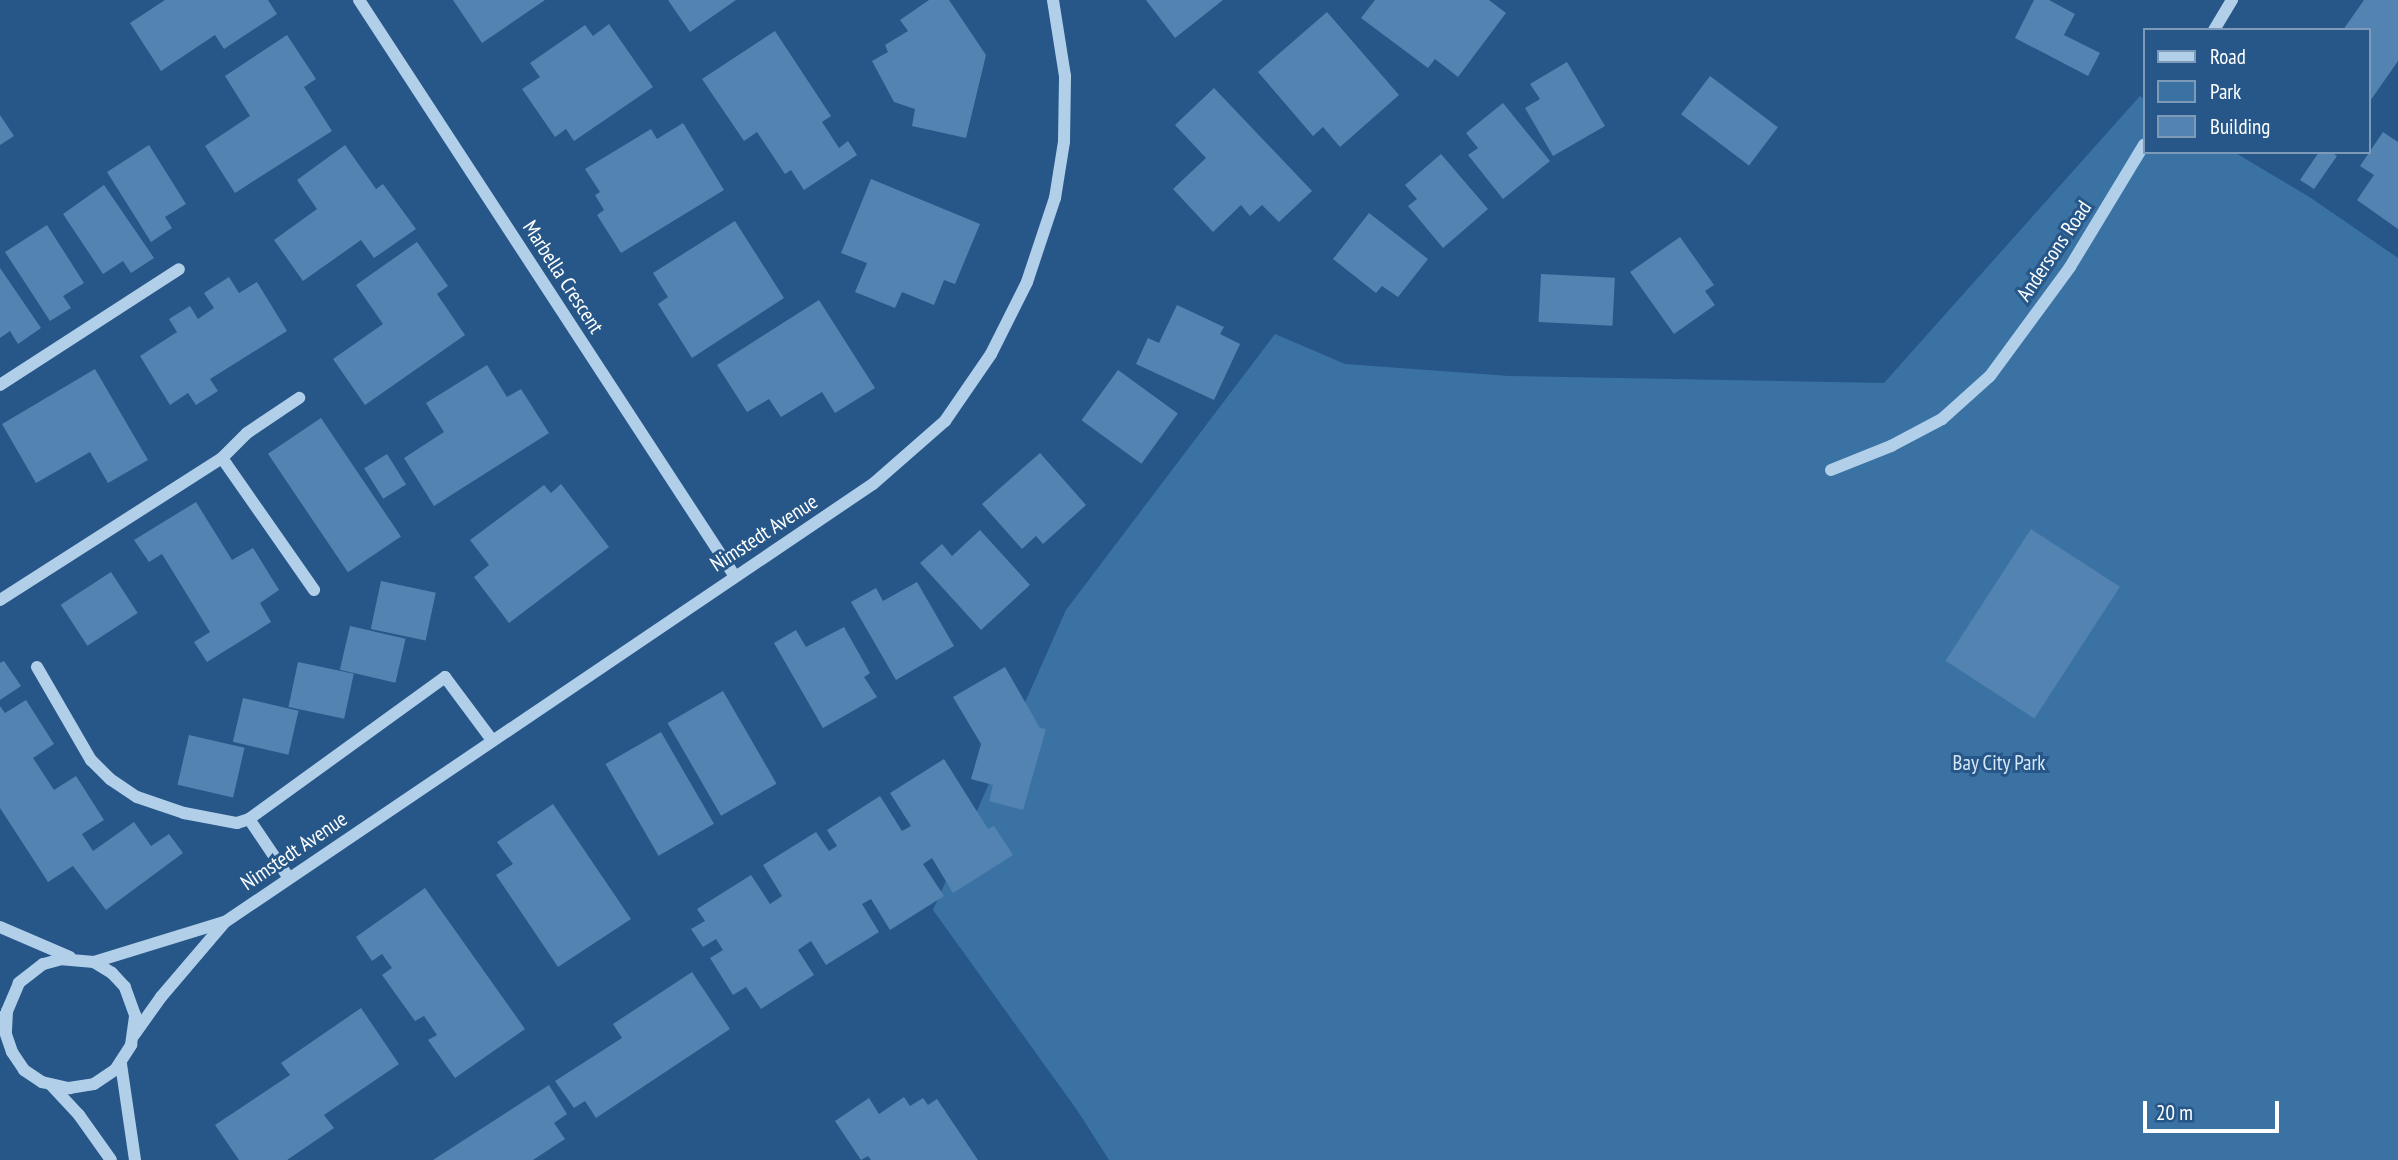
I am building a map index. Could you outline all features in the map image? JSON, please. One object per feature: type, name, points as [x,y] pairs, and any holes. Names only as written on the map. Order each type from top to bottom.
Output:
[{"type":"street","name":"Marbella Crescent","points":[[359,0],[734,575]]},
{"type":"street","name":"Nimstedt Avenue","points":[[134,1035],[161,997],[225,922],[734,575],[873,484],[945,421],[991,354],[1027,282],[1055,198],[1064,142],[1065,76],[1053,0]]},
{"type":"street","points":[[2215,28],[2232,0]]},
{"type":"street","name":"Andersons Road","points":[[1831,470],[1891,446],[1942,418],[1990,376],[2070,267],[2142,148]]},
{"type":"street","points":[[0,385],[179,269]]},
{"type":"street","points":[[0,600],[222,458],[247,433],[299,398]]},
{"type":"street","points":[[222,458],[314,590]]},
{"type":"street","points":[[37,667],[91,760],[110,779],[137,797],[184,813],[237,823],[249,819],[445,677],[492,740]]},
{"type":"street","points":[[249,819],[289,878]]},
{"type":"street","name":"Nimstedt Avenue","points":[[94,962],[225,922]]},
{"type":"street","points":[[0,926],[73,958],[94,962],[112,973],[125,987],[133,1006],[134,1035],[121,1064],[94,1084],[69,1088],[52,1086]]},
{"type":"street","points":[[6,1032],[9,1001],[26,976],[43,964],[73,958]]},
{"type":"street","points":[[0,1017],[12,1052],[24,1070],[52,1086],[79,1115],[110,1160]]},
{"type":"street","points":[[121,1064],[135,1160]]},
{"type":"green space","name":"Bay City Park","points":[[2140,96],[2142,154],[2237,154],[2311,198],[2398,258],[2398,1160],[1109,1160],[1077,1110],[933,910],[1066,610],[1275,334],[1345,364],[1509,376],[1884,383]]},
{"type":"building","points":[[165,0],[268,0],[277,14],[224,49],[215,35],[161,71],[130,23]]},
{"type":"building","points":[[453,0],[545,0],[482,43]]},
{"type":"building","points":[[668,0],[736,0],[690,32]]},
{"type":"building","points":[[929,0],[949,0],[986,55],[966,138],[912,126],[915,109],[894,102],[872,61],[888,52],[885,45],[908,31],[900,20]]},
{"type":"building","points":[[1146,0],[1223,0],[1175,38]]},
{"type":"building","points":[[1375,0],[1489,0],[1506,13],[1458,77],[1435,59],[1428,68],[1361,18]]},
{"type":"building","points":[[2034,0],[2049,0],[2075,14],[2064,35],[2100,53],[2088,76],[2015,38]]},
{"type":"building","points":[[2364,0],[2398,0],[2398,61],[2370,101],[2370,28],[2344,28]]},
{"type":"building","points":[[1327,12],[1399,95],[1340,147],[1323,127],[1313,136],[1258,72]]},
{"type":"building","points":[[609,24],[653,87],[574,141],[566,129],[555,137],[522,89],[540,77],[530,63],[585,25],[593,36]]},
{"type":"building","points":[[775,31],[831,116],[822,122],[839,148],[848,141],[857,155],[804,190],[791,170],[785,174],[757,132],[744,141],[702,79]]},
{"type":"building","points":[[287,35],[316,79],[304,87],[332,131],[235,193],[205,146],[250,116],[225,76]]},
{"type":"building","points":[[1567,62],[1605,126],[1553,156],[1525,108],[1540,99],[1530,84]]},
{"type":"building","points":[[1710,76],[1778,127],[1749,165],[1681,114]]},
{"type":"building","points":[[1214,88],[1312,191],[1279,222],[1262,205],[1250,216],[1241,205],[1213,232],[1173,189],[1206,158],[1175,125]]},
{"type":"building","points":[[1503,103],[1550,161],[1503,199],[1468,155],[1478,148],[1466,133]]},
{"type":"building","points":[[0,115],[14,136],[0,145]]},
{"type":"building","points":[[683,123],[724,190],[621,253],[597,215],[604,210],[595,195],[600,192],[585,169],[651,129],[657,139]]},
{"type":"building","points":[[2383,132],[2398,142],[2398,229],[2357,200],[2374,175],[2360,166]]},
{"type":"building","points":[[149,145],[186,204],[165,217],[172,228],[151,242],[107,172]]},
{"type":"building","points":[[345,145],[376,189],[383,184],[416,229],[374,258],[361,240],[303,281],[274,240],[317,209],[297,180]]},
{"type":"building","points":[[1441,154],[1488,209],[1443,248],[1408,206],[1417,199],[1405,185]]},
{"type":"building","points":[[2318,154],[2337,156],[2314,189],[2300,180]]},
{"type":"building","points":[[871,179],[980,224],[955,284],[944,280],[934,305],[902,292],[895,308],[855,292],[867,263],[841,253]]},
{"type":"building","points":[[104,185],[154,258],[131,273],[123,261],[103,274],[63,214]]},
{"type":"building","points":[[1369,213],[1428,259],[1398,297],[1382,286],[1376,293],[1333,259]]},
{"type":"building","points":[[735,221],[784,298],[692,358],[658,304],[668,297],[653,273]]},
{"type":"building","points":[[47,225],[84,283],[63,296],[71,308],[50,321],[5,252]]},
{"type":"building","points":[[1680,237],[1714,285],[1705,291],[1715,305],[1674,334],[1630,272]]},
{"type":"building","points":[[417,242],[448,286],[437,294],[465,335],[365,405],[333,359],[383,324],[356,285]]},
{"type":"building","points":[[0,268],[41,328],[18,344],[10,331],[0,338]]},
{"type":"building","points":[[1541,274],[1615,278],[1612,326],[1538,322]]},
{"type":"building","points":[[229,277],[239,293],[257,282],[287,331],[210,379],[218,391],[196,405],[188,393],[170,405],[140,356],[177,332],[169,319],[190,306],[198,319],[214,308],[204,293]]},
{"type":"building","points":[[819,300],[875,388],[835,413],[822,392],[781,417],[769,399],[747,412],[717,365]]},
{"type":"building","points":[[1177,305],[1224,327],[1220,334],[1240,344],[1214,400],[1136,364],[1148,338],[1159,343]]},
{"type":"building","points":[[487,365],[507,397],[521,389],[549,433],[434,506],[404,458],[444,432],[426,403]]},
{"type":"building","points":[[95,369],[148,460],[108,483],[90,452],[36,483],[2,424]]},
{"type":"building","points":[[1118,370],[1178,413],[1141,464],[1082,420]]},
{"type":"building","points":[[321,418],[401,537],[348,572],[268,454]]},
{"type":"building","points":[[1040,453],[1086,505],[1043,544],[1036,536],[1022,549],[982,504]]},
{"type":"building","points":[[387,454],[406,485],[383,499],[364,468]]},
{"type":"building","points":[[561,484],[609,547],[509,623],[474,577],[489,565],[470,540],[544,485],[551,493]]},
{"type":"building","points":[[196,502],[232,560],[253,548],[279,590],[260,603],[271,622],[207,662],[194,642],[210,632],[162,554],[149,562],[134,540]]},
{"type":"building","points":[[2031,529],[2120,587],[2034,718],[1945,661]]},
{"type":"building","points":[[980,530],[1030,585],[981,630],[920,563],[942,544],[952,556]]},
{"type":"building","points":[[111,572],[138,613],[87,646],[61,605]]},
{"type":"building","points":[[381,581],[436,593],[426,641],[371,629]]},
{"type":"building","points":[[917,582],[954,646],[896,680],[851,602],[876,588],[883,601]]},
{"type":"building","points":[[350,626],[406,639],[395,683],[340,670]]},
{"type":"building","points":[[844,627],[870,673],[864,677],[877,697],[823,728],[774,643],[796,630],[806,647]]},
{"type":"building","points":[[4,661],[21,686],[0,700],[0,663]]},
{"type":"building","points":[[298,662],[354,674],[344,719],[288,707]]},
{"type":"building","points":[[1005,667],[1040,728],[1046,729],[1023,810],[989,801],[993,785],[971,779],[981,744],[953,697]]},
{"type":"building","points":[[723,691],[777,784],[721,816],[668,723]]},
{"type":"building","points":[[243,698],[299,711],[288,755],[233,742]]},
{"type":"building","points":[[26,700],[54,744],[33,758],[54,790],[76,776],[104,820],[82,834],[93,851],[134,822],[151,846],[169,834],[183,853],[106,910],[73,866],[48,882],[0,808],[0,706],[5,713]]},
{"type":"building","points":[[661,732],[714,824],[659,856],[606,764]]},
{"type":"building","points":[[189,735],[245,748],[233,798],[178,785]]},
{"type":"building","points":[[944,759],[988,829],[994,826],[1013,855],[953,893],[932,858],[923,864],[944,896],[890,930],[871,899],[862,904],[879,932],[826,965],[811,941],[798,950],[814,975],[761,1009],[746,987],[733,995],[710,958],[723,950],[716,939],[703,947],[691,929],[705,921],[697,909],[751,875],[770,904],[782,896],[763,865],[816,832],[829,851],[837,846],[827,830],[880,796],[902,831],[911,826],[890,793]]},
{"type":"building","points":[[553,804],[631,919],[558,967],[496,875],[513,864],[497,842]]},
{"type":"building","points":[[425,888],[525,1029],[455,1078],[428,1040],[437,1035],[424,1016],[415,1021],[382,975],[392,968],[382,954],[372,961],[356,937]]},
{"type":"building","points":[[692,972],[730,1029],[596,1118],[585,1101],[574,1108],[555,1081],[622,1038],[613,1024]]},
{"type":"building","points":[[361,1008],[399,1064],[324,1115],[334,1128],[287,1160],[239,1160],[215,1125],[290,1075],[281,1063]]},
{"type":"building","points":[[549,1085],[567,1114],[554,1123],[565,1139],[533,1160],[433,1160]]},
{"type":"building","points":[[904,1097],[910,1106],[923,1098],[928,1105],[937,1099],[978,1160],[871,1160],[868,1156],[861,1160],[835,1121],[869,1098],[879,1114]]}]
